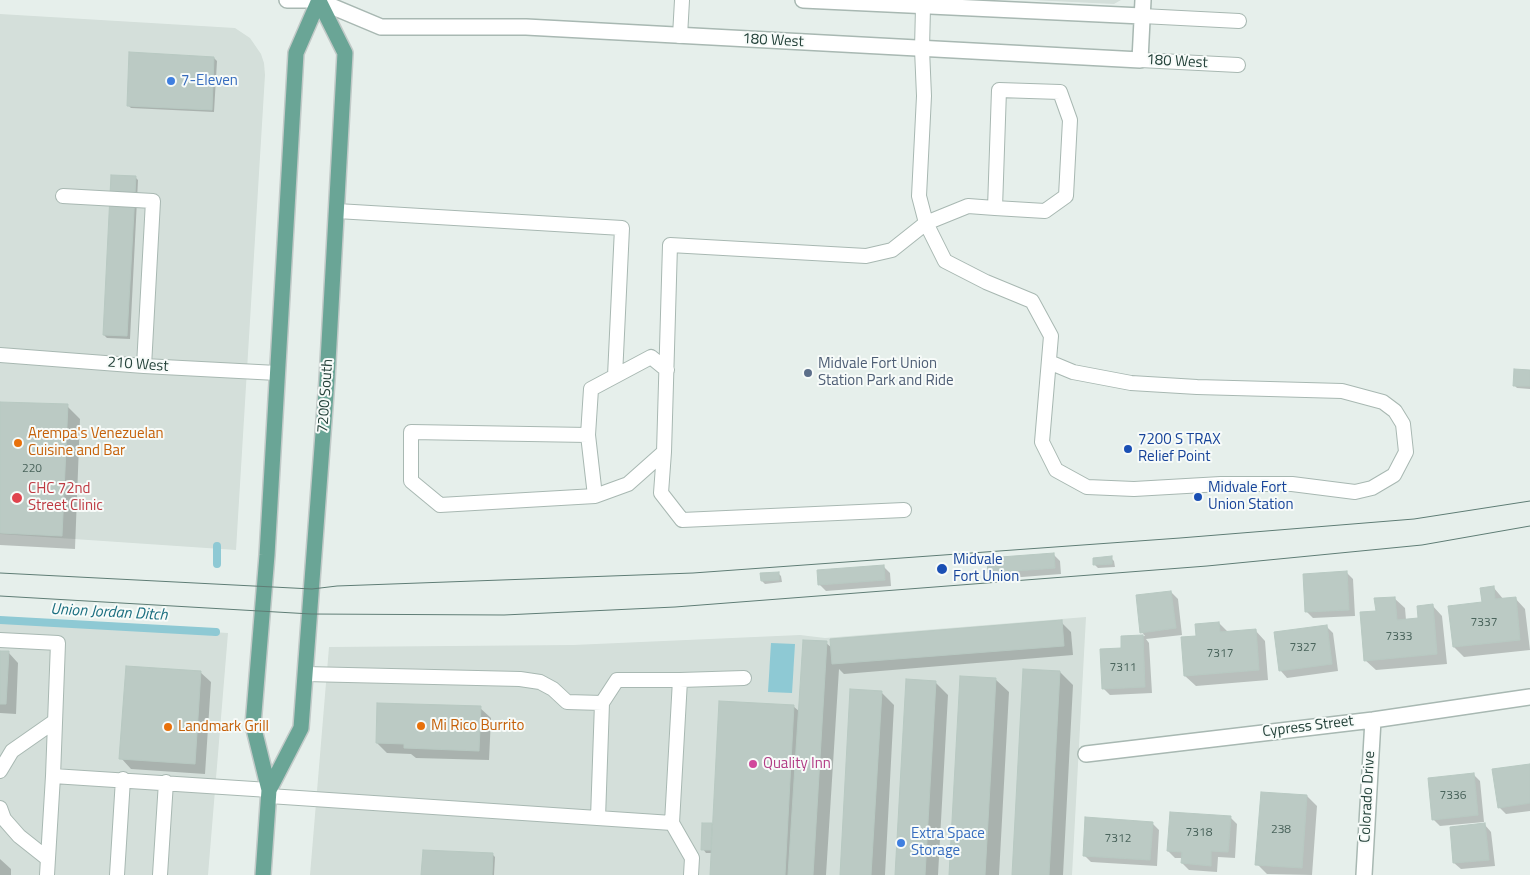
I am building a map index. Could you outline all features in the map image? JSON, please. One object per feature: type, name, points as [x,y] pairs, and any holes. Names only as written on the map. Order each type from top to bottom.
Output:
[{"type":"main road","name":"7200 South","points":[[269,793],[301,728],[327,380],[338,211],[345,53],[321,0]]},
{"type":"main road","name":"7200 South","points":[[263,875],[269,793],[253,724],[266,554],[296,53],[321,0]]},
{"type":"street","points":[[287,0],[321,0]]},
{"type":"street","name":"180 West","points":[[321,0],[382,27],[526,27],[1140,60]]},
{"type":"street","points":[[802,0],[1142,16]]},
{"type":"street","points":[[1140,60],[1143,0]]},
{"type":"street","name":"Cypress Street","points":[[1086,754],[1373,720],[1530,697]]},
{"type":"street","name":"Colorado Drive","points":[[1364,875],[1373,720]]},
{"type":"lane","points":[[680,36],[682,0]]},
{"type":"lane","points":[[924,7],[922,49],[924,96],[919,196],[926,223],[945,261],[986,282],[1032,301],[1051,336],[1042,442],[1056,470],[1087,487],[1134,490],[1222,484],[1292,484],[1355,492],[1372,488],[1394,475],[1406,452],[1403,424],[1395,411],[1383,402],[1342,390],[1197,387],[1131,383],[1073,372],[1050,362]]},
{"type":"lane","points":[[1142,16],[1239,20]]},
{"type":"lane","name":"180 West","points":[[1140,60],[1238,65]]},
{"type":"lane","points":[[904,510],[682,520],[660,493],[664,452],[670,246],[866,256],[892,250],[926,223],[968,206],[995,208],[1045,210],[1066,196],[1070,120],[1060,92],[1000,90],[995,208]]},
{"type":"lane","points":[[63,196],[153,201],[144,366]]},
{"type":"lane","points":[[338,211],[622,228],[614,376]]},
{"type":"lane","name":"210 West","points":[[0,355],[144,366],[277,373]]},
{"type":"lane","points":[[595,496],[588,435],[591,388],[651,357],[667,370]]},
{"type":"lane","points":[[588,435],[411,432],[411,481],[440,505],[595,496],[628,484],[664,452]]},
{"type":"lane","points":[[0,640],[58,643],[54,776],[47,875]]},
{"type":"lane","points":[[306,674],[520,679],[540,682],[553,689],[568,702],[602,703]]},
{"type":"lane","points":[[598,818],[602,703],[617,680],[744,678]]},
{"type":"lane","points":[[680,680],[672,823],[692,858],[691,875]]},
{"type":"lane","points":[[0,771],[12,751],[55,721]]},
{"type":"lane","points":[[54,776],[166,782],[269,793],[672,823]]},
{"type":"lane","points":[[117,875],[123,779]]},
{"type":"lane","points":[[160,875],[166,782]]},
{"type":"lane","points":[[0,808],[4,819],[14,830],[48,859]]},
{"type":"shaded area","points":[[1031,0],[1121,0],[1114,4]]},
{"type":"shaded area","points":[[0,14],[235,28],[250,38],[261,54],[265,75],[236,550],[0,534]]},
{"type":"shaded area","points":[[1086,617],[1072,875],[310,875],[329,647],[573,645],[800,635],[825,638]]},
{"type":"shaded area","points":[[0,618],[228,633],[208,875],[0,875]]},
{"type":"water","points":[[771,643],[795,644],[792,693],[768,692]]},
{"type":"building","name":"7-Eleven","points":[[129,52],[214,57],[212,110],[127,106]]},
{"type":"building","points":[[111,175],[136,176],[127,336],[103,335]]},
{"type":"building","points":[[1514,369],[1530,370],[1530,386],[1513,386]]},
{"type":"building","points":[[0,402],[68,404],[62,536],[0,533]]},
{"type":"building","points":[[1054,553],[1055,568],[988,573],[987,558]]},
{"type":"building","points":[[1112,556],[1112,564],[1093,565],[1093,558]]},
{"type":"building","points":[[884,565],[885,580],[818,585],[817,570]]},
{"type":"building","points":[[1347,571],[1349,610],[1305,612],[1303,574]]},
{"type":"building","points":[[779,572],[779,580],[761,581],[760,573]]},
{"type":"building","points":[[1494,586],[1495,599],[1516,597],[1520,640],[1453,647],[1448,606],[1482,602],[1480,588]]},
{"type":"building","points":[[1171,591],[1176,628],[1140,633],[1136,595]]},
{"type":"building","points":[[1395,597],[1397,620],[1418,618],[1417,606],[1433,604],[1437,654],[1364,661],[1360,612],[1376,611],[1374,598]]},
{"type":"building","points":[[1062,620],[1064,646],[832,664],[830,639]]},
{"type":"building","points":[[1219,622],[1220,632],[1256,629],[1259,670],[1184,676],[1181,637],[1196,636],[1195,624]]},
{"type":"building","points":[[1327,625],[1332,664],[1279,671],[1274,632]]},
{"type":"building","points":[[1143,635],[1145,687],[1102,689],[1100,649],[1121,648],[1121,636]]},
{"type":"building","points":[[803,640],[827,641],[813,875],[788,875]]},
{"type":"building","points":[[0,651],[9,651],[6,704],[0,704]]},
{"type":"building","points":[[126,666],[201,671],[195,764],[119,759]]},
{"type":"building","points":[[1023,669],[1060,671],[1049,875],[1012,875]]},
{"type":"building","points":[[960,676],[996,678],[985,875],[949,875]]},
{"type":"building","points":[[906,679],[936,681],[925,875],[895,875]]},
{"type":"building","points":[[850,689],[882,691],[871,875],[840,875]]},
{"type":"building","name":"Quality Inn","points":[[719,701],[794,705],[785,875],[710,875]]},
{"type":"building","points":[[377,703],[481,706],[479,751],[404,748],[404,744],[376,743]]},
{"type":"building","points":[[1530,764],[1530,803],[1498,808],[1492,769]]},
{"type":"building","points":[[1474,773],[1478,815],[1432,820],[1428,778]]},
{"type":"building","points":[[1261,792],[1307,795],[1302,868],[1255,865]]},
{"type":"building","points":[[1170,812],[1231,816],[1228,852],[1211,851],[1211,866],[1181,863],[1182,852],[1167,851]]},
{"type":"building","points":[[1085,817],[1153,822],[1150,860],[1083,856]]},
{"type":"building","points":[[702,823],[712,823],[711,850],[701,850]]},
{"type":"building","points":[[1485,823],[1489,860],[1453,863],[1450,827]]},
{"type":"building","points":[[423,850],[493,853],[492,875],[421,875]]},
{"type":"waterway","points":[[217,546],[217,564]]},
{"type":"waterway","name":"Union Jordan Ditch","points":[[0,620],[216,632]]},
{"type":"tram line","points":[[0,573],[312,589],[337,586],[693,573],[1414,519],[1530,501]]},
{"type":"tram line","points":[[0,596],[311,614],[504,615],[675,607],[1207,566],[1422,545],[1530,526]]},
{"type":"place","name":"7-Eleven","points":[[171,81]]},
{"type":"place","name":"Midvale Fort Union Station Park and Ride","points":[[808,373]]},
{"type":"place","name":"Arempa's Venezuelan Cuisine and Bar","points":[[18,443]]},
{"type":"place","name":"7200 S TRAX Relief Point","points":[[1128,449]]},
{"type":"place","name":"Midvale Fort Union Station","points":[[1198,497]]},
{"type":"place","name":"CHC 72nd Street Clinic","points":[[17,498]]},
{"type":"place","name":"Midvale Fort Union","points":[[942,569]]},
{"type":"place","name":"Mi Rico Burrito","points":[[421,726]]},
{"type":"place","name":"Landmark Grill","points":[[168,727]]},
{"type":"place","name":"Quality Inn","points":[[753,764]]},
{"type":"place","name":"Extra Space Storage","points":[[901,843]]}]
